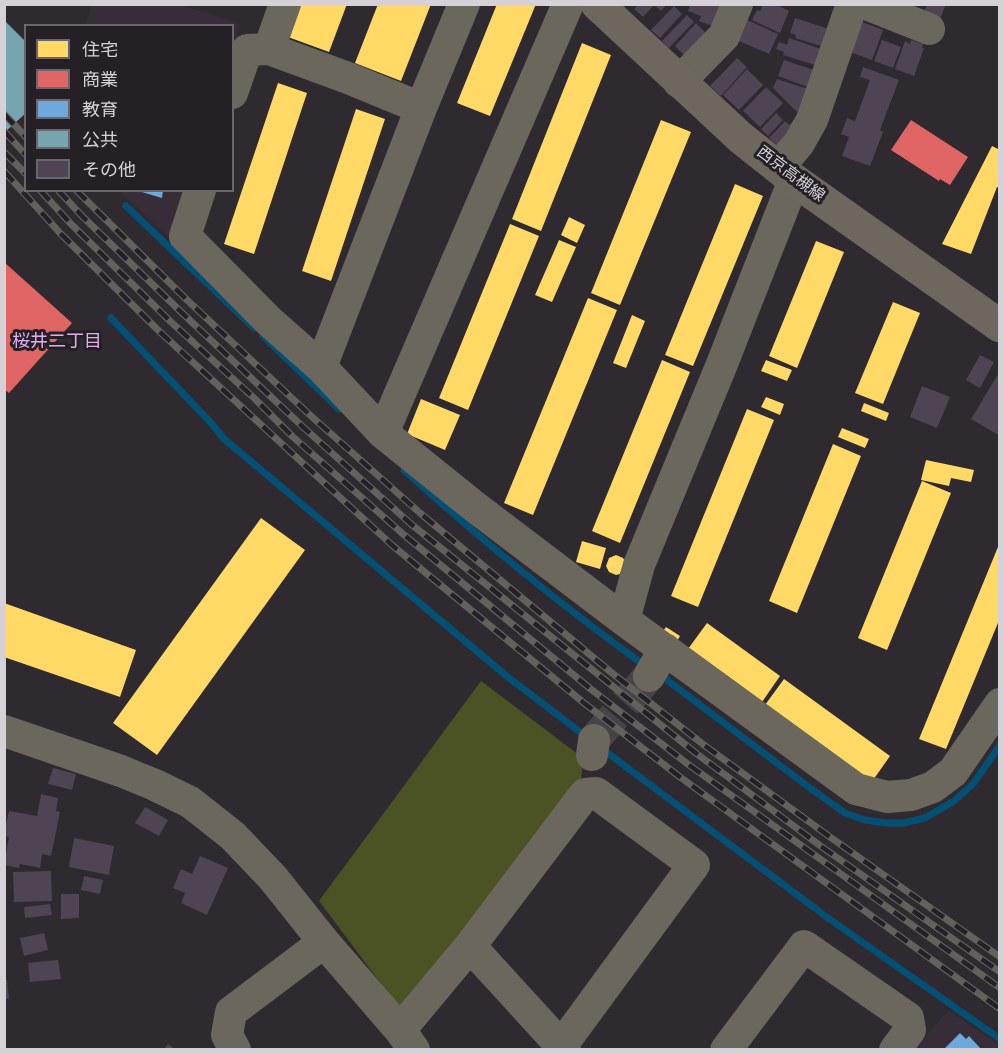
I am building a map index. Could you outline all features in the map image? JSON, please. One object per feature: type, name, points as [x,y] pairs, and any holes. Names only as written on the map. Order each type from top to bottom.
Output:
[{"type":"main road","name":"西京高槻線","points":[[597,4],[741,138],[999,326]]},
{"type":"street","points":[[269,50],[285,4]]},
{"type":"street","points":[[321,367],[421,108],[464,4]]},
{"type":"street","points":[[383,433],[568,4]]},
{"type":"street","points":[[679,82],[724,36],[737,4]]},
{"type":"street","points":[[624,620],[639,565],[722,364],[786,173],[812,120],[852,4]]},
{"type":"street","points":[[866,4],[929,29]]},
{"type":"street","points":[[234,87],[247,50],[269,50],[348,78],[421,108]]},
{"type":"street","points":[[199,192],[184,236],[270,321],[321,367],[383,433],[475,507],[624,620],[856,789],[886,797],[910,795],[933,788],[953,772],[999,704]]},
{"type":"street","points":[[649,676],[665,649]]},
{"type":"street","points":[[4,731],[121,771],[155,784],[190,802],[232,836],[273,878],[407,1040],[470,946],[585,794],[596,793],[694,865],[563,1047],[470,946]]},
{"type":"street","points":[[235,1050],[227,1035],[231,1012],[324,942]]},
{"type":"street","points":[[726,1050],[804,946],[908,1018],[910,1030],[895,1050]]},
{"type":"shaded area","points":[[92,4],[181,5],[240,24],[234,42],[234,24],[86,24]]},
{"type":"shaded area","points":[[121,192],[184,192],[168,237]]},
{"type":"shaded area","points":[[948,1010],[1000,1045],[999,1050],[914,1050]]},
{"type":"green space","points":[[481,681],[583,758],[581,781],[410,1007],[397,1005],[319,901]]},
{"type":"building: 住宅","points":[[300,4],[347,4],[329,52],[288,37]]},
{"type":"building: 住宅","points":[[378,4],[431,4],[401,81],[355,63]]},
{"type":"building: 住宅","points":[[497,4],[536,4],[490,116],[457,103]]},
{"type":"building: 住宅","points":[[582,43],[611,55],[541,231],[512,219]]},
{"type":"building: 住宅","points":[[278,83],[307,93],[254,254],[224,244]]},
{"type":"building: 住宅","points":[[356,109],[385,119],[331,281],[302,271]]},
{"type":"building: 住宅","points":[[661,120],[691,132],[620,305],[591,293]]},
{"type":"building: 住宅","points":[[992,146],[1000,150],[1000,188],[997,187],[971,254],[942,244]]},
{"type":"building: 住宅","points":[[735,184],[763,196],[693,366],[665,355]]},
{"type":"building: 住宅","points":[[569,217],[585,225],[577,243],[561,235]]},
{"type":"building: 住宅","points":[[510,224],[539,236],[468,410],[439,398]]},
{"type":"building: 住宅","points":[[559,240],[576,247],[552,302],[535,295]]},
{"type":"building: 住宅","points":[[816,241],[844,252],[797,368],[769,356]]},
{"type":"building: 住宅","points":[[588,298],[617,310],[533,515],[504,503]]},
{"type":"building: 住宅","points":[[893,302],[920,313],[883,404],[855,393]]},
{"type":"building: 住宅","points":[[632,315],[645,321],[626,368],[613,363]]},
{"type":"building: 住宅","points":[[662,360],[690,372],[620,543],[592,531]]},
{"type":"building: 住宅","points":[[766,360],[792,370],[787,381],[761,371]]},
{"type":"building: 住宅","points":[[766,397],[784,404],[780,415],[761,407]]},
{"type":"building: 住宅","points":[[421,399],[460,415],[445,450],[407,434]]},
{"type":"building: 住宅","points":[[864,403],[889,413],[886,421],[861,411]]},
{"type":"building: 住宅","points":[[747,409],[774,420],[698,607],[671,596]]},
{"type":"building: 住宅","points":[[842,428],[869,439],[865,448],[838,437]]},
{"type":"building: 住宅","points":[[833,444],[861,456],[797,613],[769,601]]},
{"type":"building: 住宅","points":[[926,460],[974,470],[971,482],[951,478],[949,486],[921,480]]},
{"type":"building: 住宅","points":[[922,481],[951,493],[887,650],[858,638]]},
{"type":"building: 住宅","points":[[261,518],[305,550],[157,755],[113,723]]},
{"type":"building: 住宅","points":[[582,541],[606,548],[600,569],[576,562]]},
{"type":"building: 住宅","points":[[1000,542],[1000,618],[946,749],[919,739]]},
{"type":"building: 住宅","points":[[616,555],[625,561],[620,574],[616,575],[609,572],[606,566],[609,558]]},
{"type":"building: 住宅","points":[[4,603],[136,650],[120,697],[4,657]]},
{"type":"building: 住宅","points":[[707,623],[780,676],[762,702],[688,649]]},
{"type":"building: 住宅","points":[[666,627],[680,636],[676,643],[661,634]]},
{"type":"building: 住宅","points":[[784,679],[890,756],[871,783],[765,705]]},
{"type":"building: 商業","points":[[911,120],[968,157],[950,185],[940,179],[939,181],[891,150]]},
{"type":"building: 商業","points":[[4,262],[72,323],[9,393],[4,389]]},
{"type":"building: 教育","points":[[142,192],[163,192],[162,198]]},
{"type":"building: 教育","points":[[960,1033],[966,1039],[969,1036],[982,1050],[943,1050]]},
{"type":"building: 公共","points":[[4,20],[24,40],[24,115],[4,133]]},
{"type":"building: その他","points":[[639,4],[667,4],[661,11],[654,5],[643,17],[634,9]]},
{"type":"building: その他","points":[[690,4],[721,4],[712,26],[699,21],[701,16],[688,11]]},
{"type":"building: その他","points":[[763,4],[775,4],[789,11],[780,33],[752,20]]},
{"type":"building: その他","points":[[927,4],[946,4],[940,19],[924,13]]},
{"type":"building: その他","points":[[674,6],[682,14],[660,38],[651,30]]},
{"type":"building: その他","points":[[687,15],[694,22],[669,48],[662,41]]},
{"type":"building: その他","points":[[795,18],[829,29],[824,44],[821,46],[795,38],[796,35],[790,33]]},
{"type":"building: その他","points":[[747,20],[778,34],[769,54],[739,41]]},
{"type":"building: その他","points":[[862,22],[883,30],[872,60],[850,52]]},
{"type":"building: その他","points":[[696,23],[708,35],[686,57],[675,46]]},
{"type":"building: その他","points":[[789,38],[821,49],[815,65],[783,55],[784,52],[776,49],[779,42],[787,45]]},
{"type":"building: その他","points":[[882,40],[901,47],[893,68],[874,61]]},
{"type":"building: その他","points":[[911,40],[923,44],[922,48],[924,48],[914,76],[895,69],[905,41],[910,44]]},
{"type":"building: その他","points":[[737,58],[747,67],[721,96],[710,86]]},
{"type":"building: その他","points":[[784,60],[814,70],[808,87],[778,76]]},
{"type":"building: その他","points":[[863,67],[899,80],[880,130],[883,132],[870,166],[842,156],[849,137],[841,134],[847,118],[855,121],[870,80],[860,77]]},
{"type":"building: その他","points":[[747,69],[763,85],[739,110],[723,95]]},
{"type":"building: その他","points":[[777,79],[814,91],[801,116],[773,88]]},
{"type":"building: その他","points":[[766,87],[783,103],[760,127],[743,111]]},
{"type":"building: その他","points":[[776,113],[783,120],[768,136],[761,129]]},
{"type":"building: その他","points":[[796,118],[778,146],[769,138],[785,121],[789,125]]},
{"type":"building: その他","points":[[980,355],[994,362],[980,388],[966,380]]},
{"type":"building: その他","points":[[1000,371],[1000,436],[971,419]]},
{"type":"building: その他","points":[[922,386],[950,397],[937,428],[910,417]]},
{"type":"building: その他","points":[[53,768],[76,774],[72,790],[48,784]]},
{"type":"building: その他","points":[[41,794],[58,798],[56,811],[60,812],[51,856],[42,854],[40,868],[20,864],[19,868],[4,865],[9,837],[4,836],[4,833],[9,811],[37,816]]},
{"type":"building: その他","points":[[145,807],[168,820],[159,836],[135,823]]},
{"type":"building: その他","points":[[74,838],[114,846],[109,875],[69,867]]},
{"type":"building: その他","points":[[200,856],[228,868],[207,915],[181,903],[185,893],[173,888],[181,869],[192,874]]},
{"type":"building: その他","points":[[51,871],[52,901],[14,902],[13,872]]},
{"type":"building: その他","points":[[84,876],[103,880],[100,894],[81,890]]},
{"type":"building: その他","points":[[61,894],[79,894],[79,918],[61,919]]},
{"type":"building: その他","points":[[50,904],[52,915],[25,918],[24,907]]},
{"type":"building: その他","points":[[44,933],[48,950],[24,956],[20,938]]},
{"type":"building: その他","points":[[58,960],[61,979],[30,982],[28,963]]},
{"type":"building: その他","points":[[4,980],[7,980],[9,999],[4,999]]},
{"type":"building: その他","points":[[168,1044],[176,1050],[163,1050]]},
{"type":"waterway","points":[[126,206],[254,328]]},
{"type":"waterway","points":[[111,318],[223,438],[509,678],[588,738]]},
{"type":"waterway","points":[[263,336],[339,409]]},
{"type":"waterway","points":[[404,470],[521,571],[644,665]]},
{"type":"waterway","points":[[659,674],[845,813],[865,820],[904,823],[925,818],[954,801],[973,784],[1000,745]]},
{"type":"waterway","points":[[601,748],[828,918],[1000,1039]]},
{"type":"tunnel","points":[[594,740],[649,676]]},
{"type":"railway","points":[[4,114],[24,135]]},
{"type":"railway","points":[[4,131],[24,153]]},
{"type":"railway","points":[[4,152],[24,172]]},
{"type":"railway","points":[[4,171],[60,233],[160,332],[393,546],[584,703],[680,777],[1000,1009]]},
{"type":"railway","points":[[42,192],[71,224],[170,321],[292,436],[403,534],[592,690],[689,765],[1000,988]]},
{"type":"railway","points":[[60,192],[179,310],[303,427],[411,524],[697,754],[822,847],[1000,972]]},
{"type":"railway","points":[[78,192],[186,299],[311,416],[420,513],[612,673],[704,745],[1000,957]]},
{"type":"district","name":"桜井二丁目","points":[[57,343]]}]
